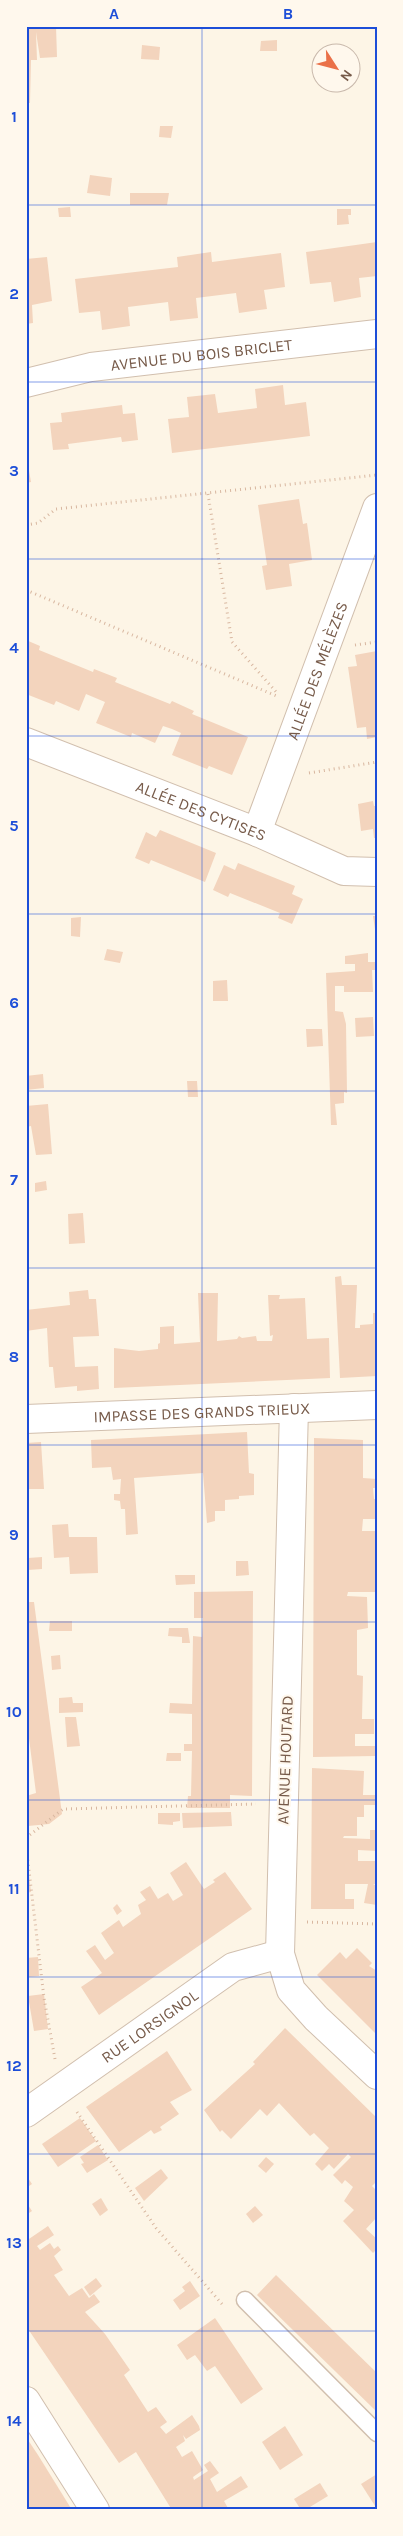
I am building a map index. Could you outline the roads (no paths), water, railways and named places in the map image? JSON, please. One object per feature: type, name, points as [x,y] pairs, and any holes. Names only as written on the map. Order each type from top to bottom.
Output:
[{"type":"street","name":"AVENUE DU BOIS BRICLET","points":[[26,383],[91,367],[377,334]]},
{"type":"street","name":"ALLÉE DES MÉLÈZES","points":[[257,832],[377,508]]},
{"type":"street","name":"ALLÉE DES CYTISES","points":[[26,742],[257,832],[344,871],[377,872]]},
{"type":"street","name":"IMPASSE DES GRANDS TRIEUX","points":[[26,1419],[377,1405]]},
{"type":"street","name":"AVENUE HOUTARD","points":[[294,1408],[280,1954],[291,1990],[316,2018],[377,2075]]},
{"type":"street","name":"RUE LORSIGNOL","points":[[26,2113],[233,1967],[280,1954]]},
{"type":"street","points":[[26,2401],[95,2510]]},
{"type":"lane","points":[[244,2300],[377,2433]]}]
